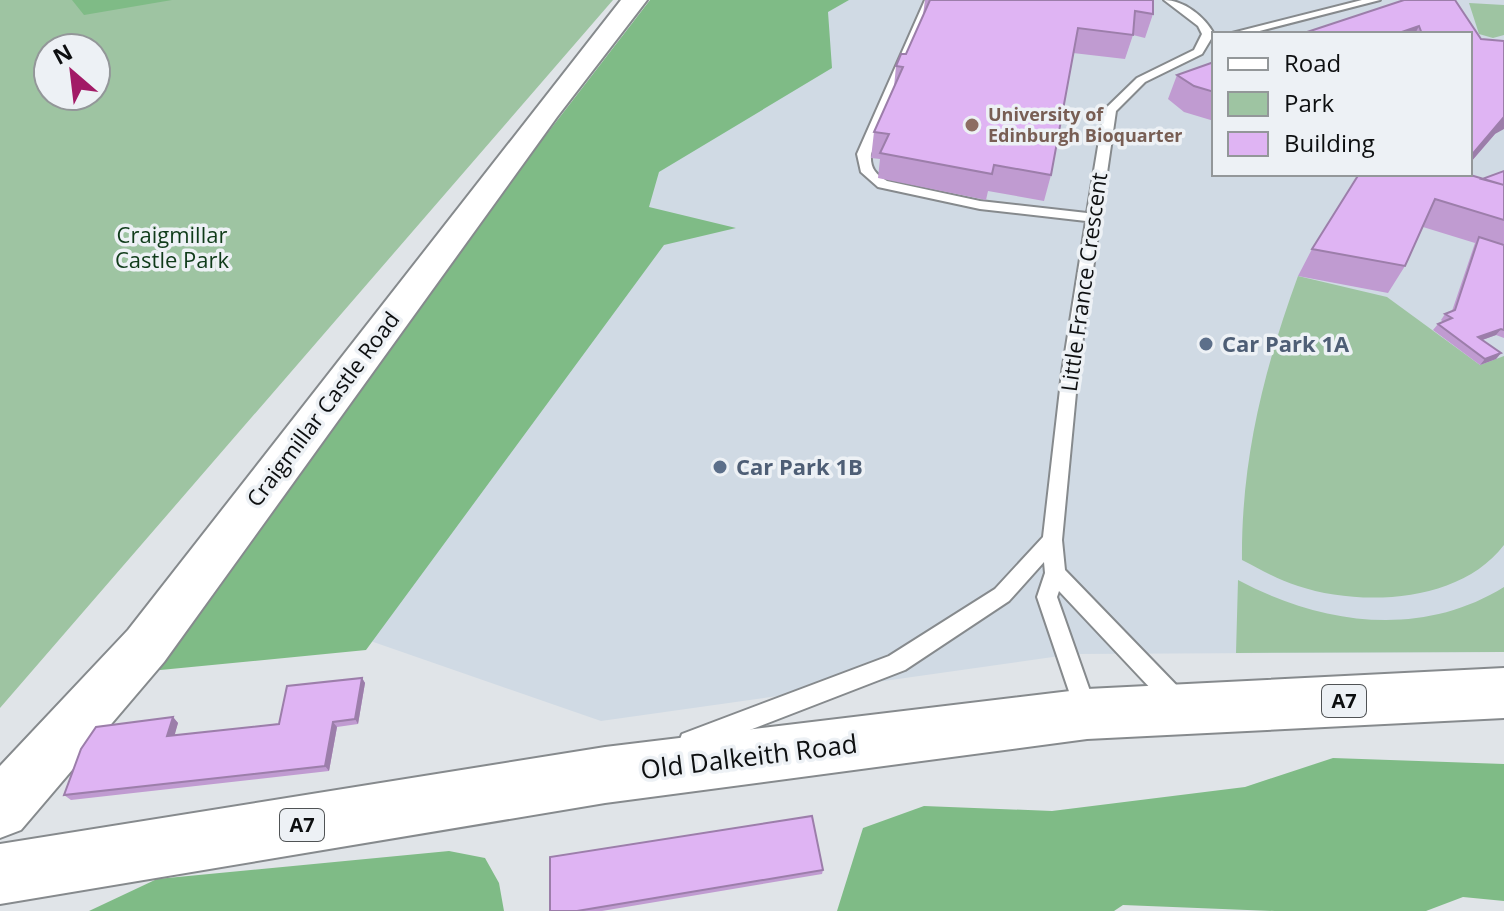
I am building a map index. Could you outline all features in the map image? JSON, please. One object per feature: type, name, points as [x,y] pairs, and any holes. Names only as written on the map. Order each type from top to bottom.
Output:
[{"type":"street","name":"Craigmillar Castle Road","points":[[0,809],[146,646],[546,111],[634,0]]},
{"type":"street","name":"Old Dalkeith Road","points":[[0,874],[605,775],[1087,714],[1504,693]]},
{"type":"lane","points":[[930,0],[864,154],[863,163],[870,177],[883,184],[980,205],[1093,218]]},
{"type":"lane","name":"Little France Crescent","points":[[1087,714],[1047,597],[1055,573],[1052,540],[1070,372],[1110,110],[1141,80],[1198,52],[1211,34],[1203,24],[1169,0]]},
{"type":"lane","points":[[1242,32],[1375,0]]},
{"type":"lane","points":[[605,775],[897,663],[1002,595],[1052,540]]},
{"type":"lane","points":[[1055,573],[1184,709]]},
{"type":"shaded area","points":[[831,0],[1504,0],[1504,652],[1074,654],[601,721],[215,587]]},
{"type":"green space","name":"Craigmillar Castle Park","points":[[0,0],[613,0],[0,708]]},
{"type":"green space","points":[[72,0],[172,0],[84,15]]},
{"type":"green space","points":[[650,0],[849,0],[828,12],[832,68],[659,172],[649,207],[736,228],[664,245],[366,650],[150,671],[347,393]]},
{"type":"green space","points":[[1469,3],[1504,5],[1504,35],[1493,38],[1479,34]]},
{"type":"green space","points":[[1298,276],[1387,297],[1480,365],[1504,356],[1504,545],[1485,564],[1462,579],[1408,595],[1351,597],[1291,584],[1242,560],[1246,487],[1257,415]]},
{"type":"green space","points":[[1238,580],[1303,607],[1371,620],[1439,614],[1472,603],[1504,587],[1504,652],[1236,653]]},
{"type":"green space","points":[[1333,758],[1504,764],[1504,901],[1463,897],[1426,911],[1275,911],[1123,905],[1114,911],[837,911],[863,828],[924,806],[1052,811],[1245,787]]},
{"type":"green space","points":[[449,851],[485,858],[499,883],[504,911],[89,911],[157,879]]},
{"type":"building","name":"University of Edinburgh Bioquarter","points":[[930,0],[1153,0],[1153,14],[1135,11],[1133,35],[1078,28],[1051,175],[994,165],[992,174],[880,153],[889,134],[874,132],[903,67],[896,66],[901,54],[906,54]]},
{"type":"building","points":[[1404,0],[1455,0],[1481,39],[1504,41],[1504,117],[1472,155],[1472,32],[1421,32],[1419,26],[1402,32],[1307,32]]},
{"type":"building","points":[[1212,63],[1212,91],[1194,86],[1177,75]]},
{"type":"building","points":[[1504,171],[1504,185],[1482,179]]},
{"type":"building","points":[[1472,175],[1504,185],[1504,220],[1435,199],[1405,266],[1312,249],[1358,176]]},
{"type":"building","points":[[1479,237],[1504,245],[1504,330],[1478,337],[1501,353],[1485,359],[1438,324],[1452,318],[1445,314],[1455,310]]},
{"type":"building","points":[[362,678],[355,719],[333,722],[325,766],[64,795],[81,749],[96,727],[173,717],[167,736],[279,724],[287,686]]},
{"type":"building","points":[[812,816],[823,870],[577,911],[550,911],[550,857]]},
{"type":"place","name":"University of Edinburgh Bioquarter","points":[[972,125]]},
{"type":"place","name":"Car Park 1A","points":[[1206,344]]},
{"type":"place","name":"Car Park 1B","points":[[720,467]]}]
